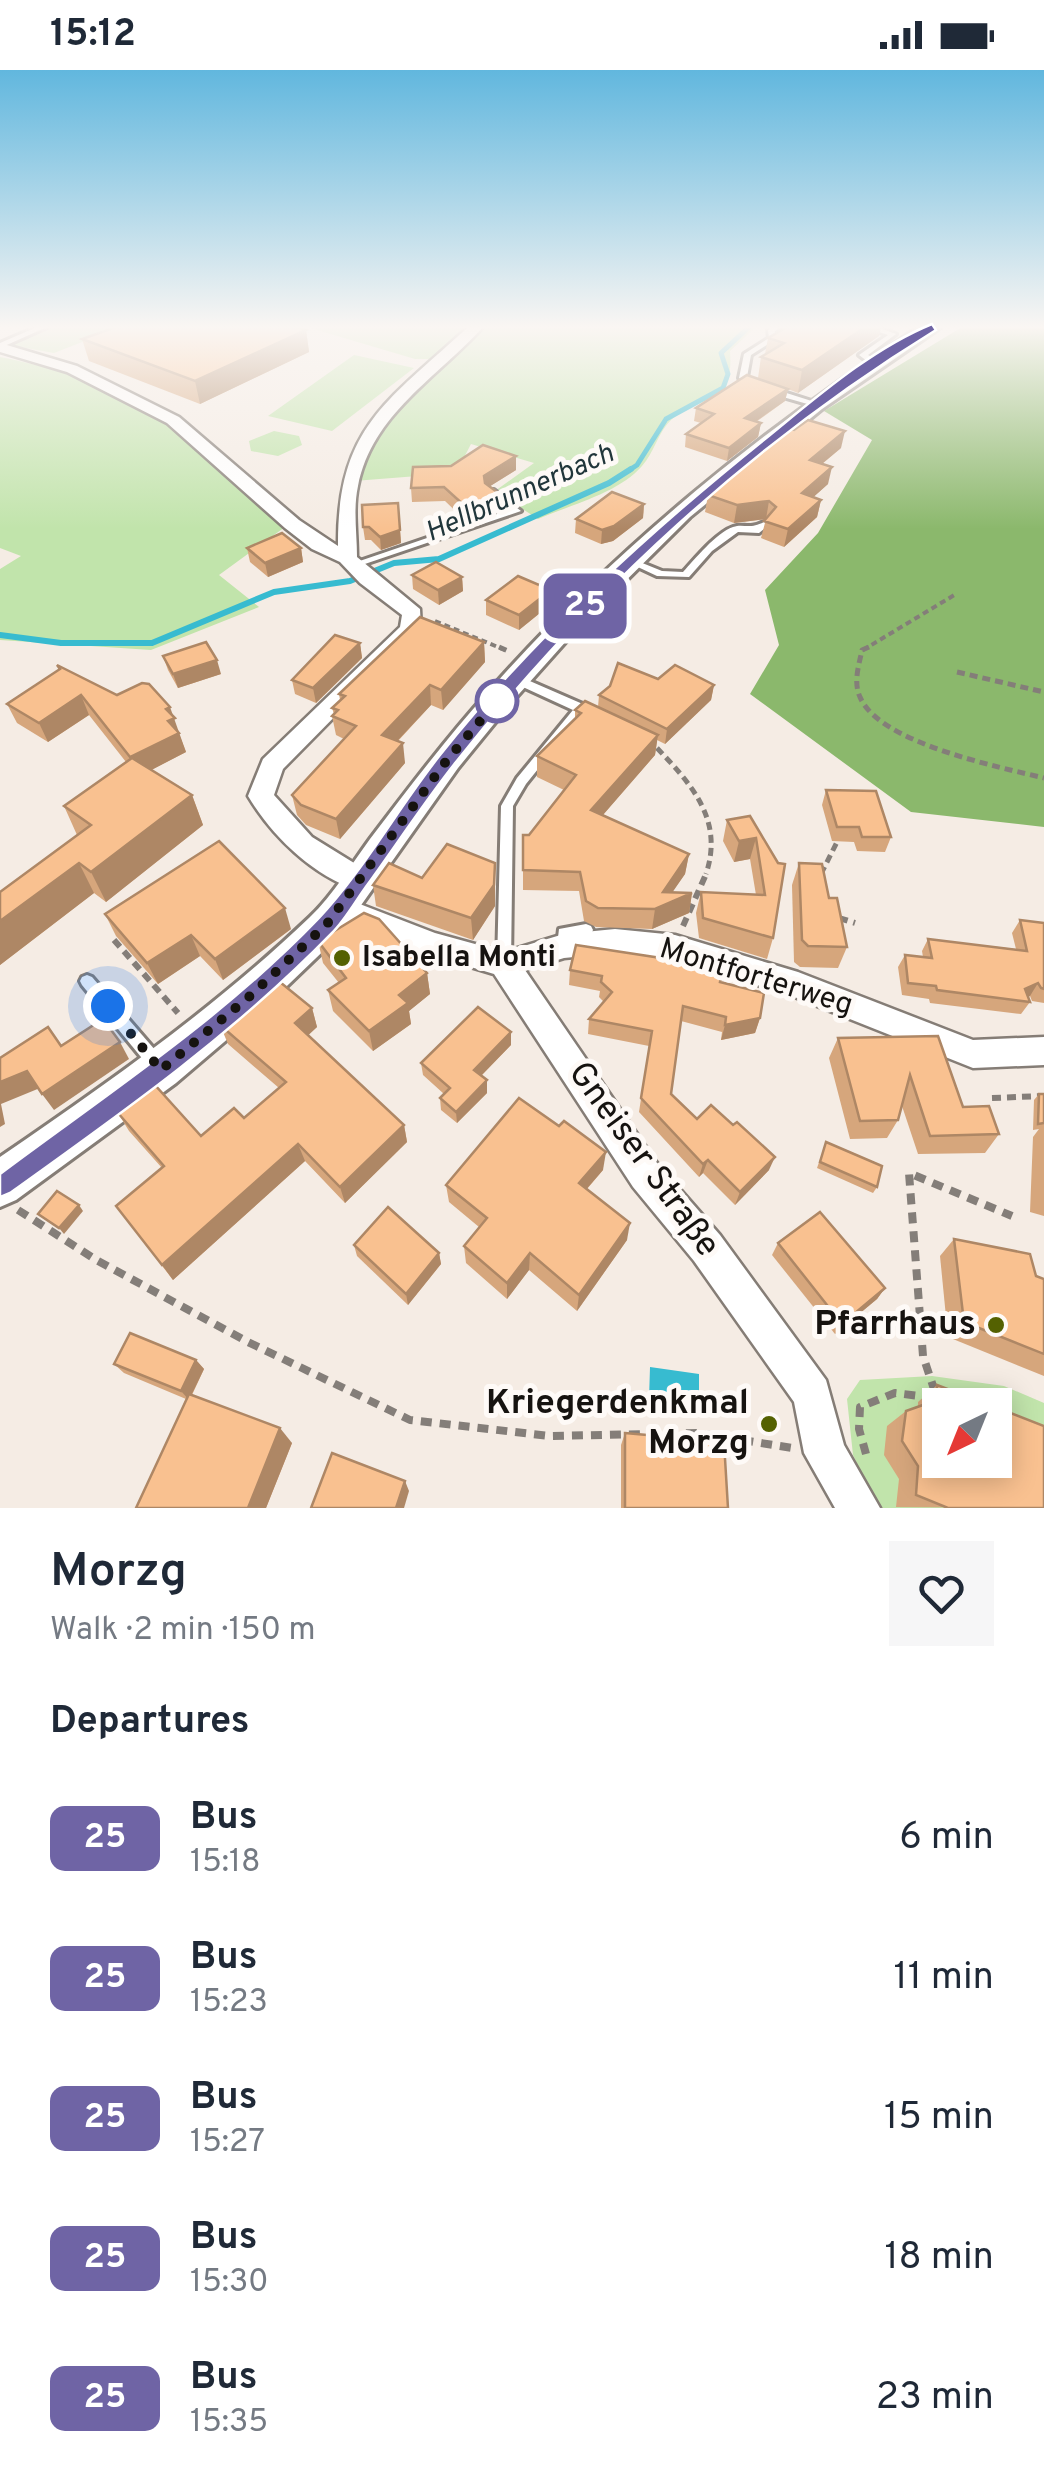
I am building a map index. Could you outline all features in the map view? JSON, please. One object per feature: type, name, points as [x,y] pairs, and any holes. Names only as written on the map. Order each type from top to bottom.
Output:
[{"type":"street","points":[[122,394],[173,420],[292,524],[414,612],[410,628],[272,766],[261,796],[348,893],[430,944],[504,964]]},
{"type":"street","points":[[357,568],[349,484],[374,426],[403,394]]},
{"type":"street","points":[[0,1184],[161,1070],[284,966],[348,893],[518,667],[682,512],[830,394]]},
{"type":"street","name":"Montforterweg","points":[[504,964],[575,938],[675,946],[695,956],[798,985],[973,1054],[1044,1051]]},
{"type":"street","name":"Gneiser Straße","points":[[504,964],[645,1175],[707,1248],[812,1394],[825,1453],[859,1508]]},
{"type":"lane","points":[[781,394],[815,405]]},
{"type":"lane","points":[[357,568],[516,511],[491,492]]},
{"type":"lane","points":[[630,562],[660,574],[686,575],[708,550],[736,529],[756,531],[764,525]]},
{"type":"lane","points":[[518,667],[596,716]]},
{"type":"lane","points":[[504,964],[507,806],[520,780],[580,708]]},
{"type":"lane","points":[[87,981],[161,1070]]},
{"type":"path","points":[[956,594],[914,617],[880,644],[862,650],[856,673],[860,701],[878,720],[919,739],[977,762],[1044,778]]},
{"type":"path","points":[[414,612],[518,667]]},
{"type":"path","points":[[957,672],[1044,692]]},
{"type":"path","points":[[657,748],[696,788],[710,820],[712,850],[675,946]]},
{"type":"path","points":[[817,883],[837,842]]},
{"type":"path","points":[[825,914],[855,923]]},
{"type":"path","points":[[114,940],[190,1026]]},
{"type":"path","points":[[992,1098],[1044,1096]]},
{"type":"path","points":[[868,1462],[860,1429],[860,1407],[894,1393],[936,1400],[923,1356],[909,1173],[1012,1216]]},
{"type":"path","points":[[25,1214],[98,1262],[264,1350],[410,1420],[550,1436],[698,1433],[825,1453]]},
{"type":"green space","points":[[0,394],[120,394],[137,402],[205,451],[285,527],[219,575],[259,607],[151,650],[0,640],[0,569],[21,556],[0,548]]},
{"type":"green space","points":[[299,394],[380,394],[332,431],[268,416]]},
{"type":"green space","points":[[413,394],[718,394],[671,420],[646,461],[621,484],[538,519],[495,491],[534,463],[471,444],[456,473],[354,481],[366,445]]},
{"type":"green space","points":[[852,394],[1044,394],[1044,827],[911,812],[750,694],[779,645],[765,590],[818,533],[872,440],[824,411]]},
{"type":"green space","points":[[274,431],[299,436],[302,445],[278,456],[251,451],[249,441]]},
{"type":"green space","points":[[932,1376],[1009,1388],[922,1388],[922,1478],[1012,1478],[1012,1389],[1044,1403],[1044,1508],[878,1508],[853,1455],[847,1399],[860,1380]]},
{"type":"water","points":[[650,1367],[699,1374],[699,1407],[649,1400]]},
{"type":"building","points":[[717,394],[780,394],[745,418],[761,423],[729,448],[686,434],[714,414],[696,408]]},
{"type":"building","points":[[808,420],[845,431],[810,460],[832,467],[802,493],[821,500],[788,529],[764,521],[776,507],[769,501],[737,505],[708,495],[787,428],[794,430]]},
{"type":"building","points":[[483,445],[516,456],[484,476],[485,483],[501,495],[466,507],[444,487],[411,488],[413,467],[451,466]]},
{"type":"building","points":[[612,492],[644,504],[602,530],[576,519]]},
{"type":"building","points":[[398,503],[400,530],[380,537],[369,527],[363,527],[362,505]]},
{"type":"building","points":[[282,533],[301,548],[265,563],[247,548]]},
{"type":"building","points":[[436,562],[462,577],[438,590],[412,575]]},
{"type":"building","points":[[518,576],[551,590],[519,615],[486,600]]},
{"type":"building","points":[[420,617],[484,642],[441,690],[430,685],[382,735],[403,743],[336,819],[301,805],[292,795],[356,726],[332,716],[338,710],[332,708],[345,696],[339,694]]},
{"type":"building","points":[[335,635],[360,643],[313,688],[292,680]]},
{"type":"building","points":[[206,642],[217,660],[173,674],[163,656]]},
{"type":"building","points":[[618,663],[658,679],[675,665],[714,685],[667,729],[599,695],[610,686]]},
{"type":"building","points":[[57,665],[117,695],[142,683],[149,684],[170,707],[166,709],[175,718],[168,721],[179,733],[130,757],[81,695],[39,723],[7,704],[60,669]]},
{"type":"building","points":[[585,701],[658,735],[591,810],[689,854],[663,892],[692,893],[655,909],[598,908],[586,901],[580,872],[523,870],[523,835],[529,835],[576,775],[537,756],[581,713],[575,710]]},
{"type":"building","points":[[132,758],[192,795],[91,872],[79,863],[0,921],[0,892],[91,825],[64,806]]},
{"type":"building","points":[[826,790],[876,791],[891,837],[862,837],[859,827],[837,827]]},
{"type":"building","points":[[750,816],[778,863],[785,864],[773,938],[703,918],[701,892],[765,895],[756,838],[739,841],[727,820]]},
{"type":"building","points":[[219,841],[285,908],[215,959],[191,935],[147,963],[105,914]]},
{"type":"building","points":[[447,844],[495,863],[494,885],[471,918],[373,885],[389,863],[422,878]]},
{"type":"building","points":[[799,863],[822,864],[829,898],[837,898],[847,947],[808,946],[802,940]]},
{"type":"building","points":[[364,913],[379,919],[427,973],[399,995],[408,1003],[369,1031],[328,990],[346,978],[318,941]]},
{"type":"building","points":[[1020,920],[1044,923],[1044,989],[1038,983],[1025,989],[1030,1002],[908,983],[905,955],[932,958],[928,939],[1027,951]]},
{"type":"building","points":[[576,945],[694,963],[696,953],[724,962],[720,982],[764,993],[760,1018],[725,1025],[726,1017],[683,1006],[671,1094],[697,1119],[711,1105],[733,1125],[737,1122],[775,1157],[740,1192],[708,1160],[703,1164],[641,1098],[652,1031],[589,1019],[612,992],[601,982],[602,976],[570,970]]},
{"type":"building","points":[[275,978],[312,1008],[295,1023],[404,1125],[340,1187],[298,1144],[162,1265],[116,1206],[164,1166],[118,1113],[154,1084],[201,1136],[234,1108],[244,1118],[286,1082],[220,1025]]},
{"type":"building","points":[[478,1007],[511,1032],[474,1070],[487,1080],[456,1112],[440,1098],[450,1088],[421,1063]]},
{"type":"building","points":[[103,1019],[120,1042],[42,1094],[27,1071],[0,1082],[0,1058],[48,1027],[61,1046]]},
{"type":"building","points":[[938,1036],[963,1107],[989,1106],[999,1134],[930,1136],[910,1075],[898,1120],[860,1121],[838,1038]]},
{"type":"building","points":[[1039,1094],[1044,1094],[1044,1123],[1038,1124]]},
{"type":"building","points":[[519,1098],[559,1126],[564,1121],[606,1152],[579,1183],[630,1223],[579,1295],[530,1253],[507,1283],[464,1246],[487,1218],[446,1185]]},
{"type":"building","points":[[826,1142],[882,1166],[877,1187],[820,1162]]},
{"type":"building","points":[[57,1191],[79,1205],[59,1228],[38,1214]]},
{"type":"building","points":[[388,1207],[439,1253],[406,1294],[354,1245]]},
{"type":"building","points":[[820,1212],[885,1288],[842,1324],[778,1243]]},
{"type":"building","name":"Pfarrhaus","points":[[954,1239],[1030,1254],[1036,1276],[1044,1279],[1044,1354],[964,1322]]},
{"type":"building","points":[[130,1333],[196,1360],[181,1391],[114,1364]]},
{"type":"building","points":[[189,1394],[280,1428],[248,1508],[136,1508]]},
{"type":"building","points":[[922,1405],[922,1478],[1012,1478],[1012,1414],[1044,1426],[1044,1508],[948,1508],[916,1495],[918,1466],[902,1441],[906,1411]]},
{"type":"building","points":[[625,1433],[724,1442],[728,1508],[625,1508]]},
{"type":"building","points":[[332,1453],[405,1481],[396,1508],[311,1508]]},
{"type":"waterway","name":"Hellbrunnerbach","points":[[631,469],[666,419],[712,394]]},
{"type":"waterway","name":"Hellbrunnerbach","points":[[0,635],[61,643],[152,643],[274,592],[350,581],[394,563],[439,559],[609,483],[631,469]]},
{"type":"bus line","name":"25","points":[[0,1184],[47,1154],[200,1039],[327,924],[447,760],[567,623],[682,512],[829,394]]},
{"type":"place","name":"Isabella Monti","points":[[342,958]]},
{"type":"place","name":"Pfarrhaus","points":[[996,1325]]},
{"type":"place","name":"Kriegerdenkmal Morzg","points":[[769,1424]]},
{"type":"route","points":[[108,1006],[161,1070],[250,996],[327,924],[447,760],[497,701]]}]
